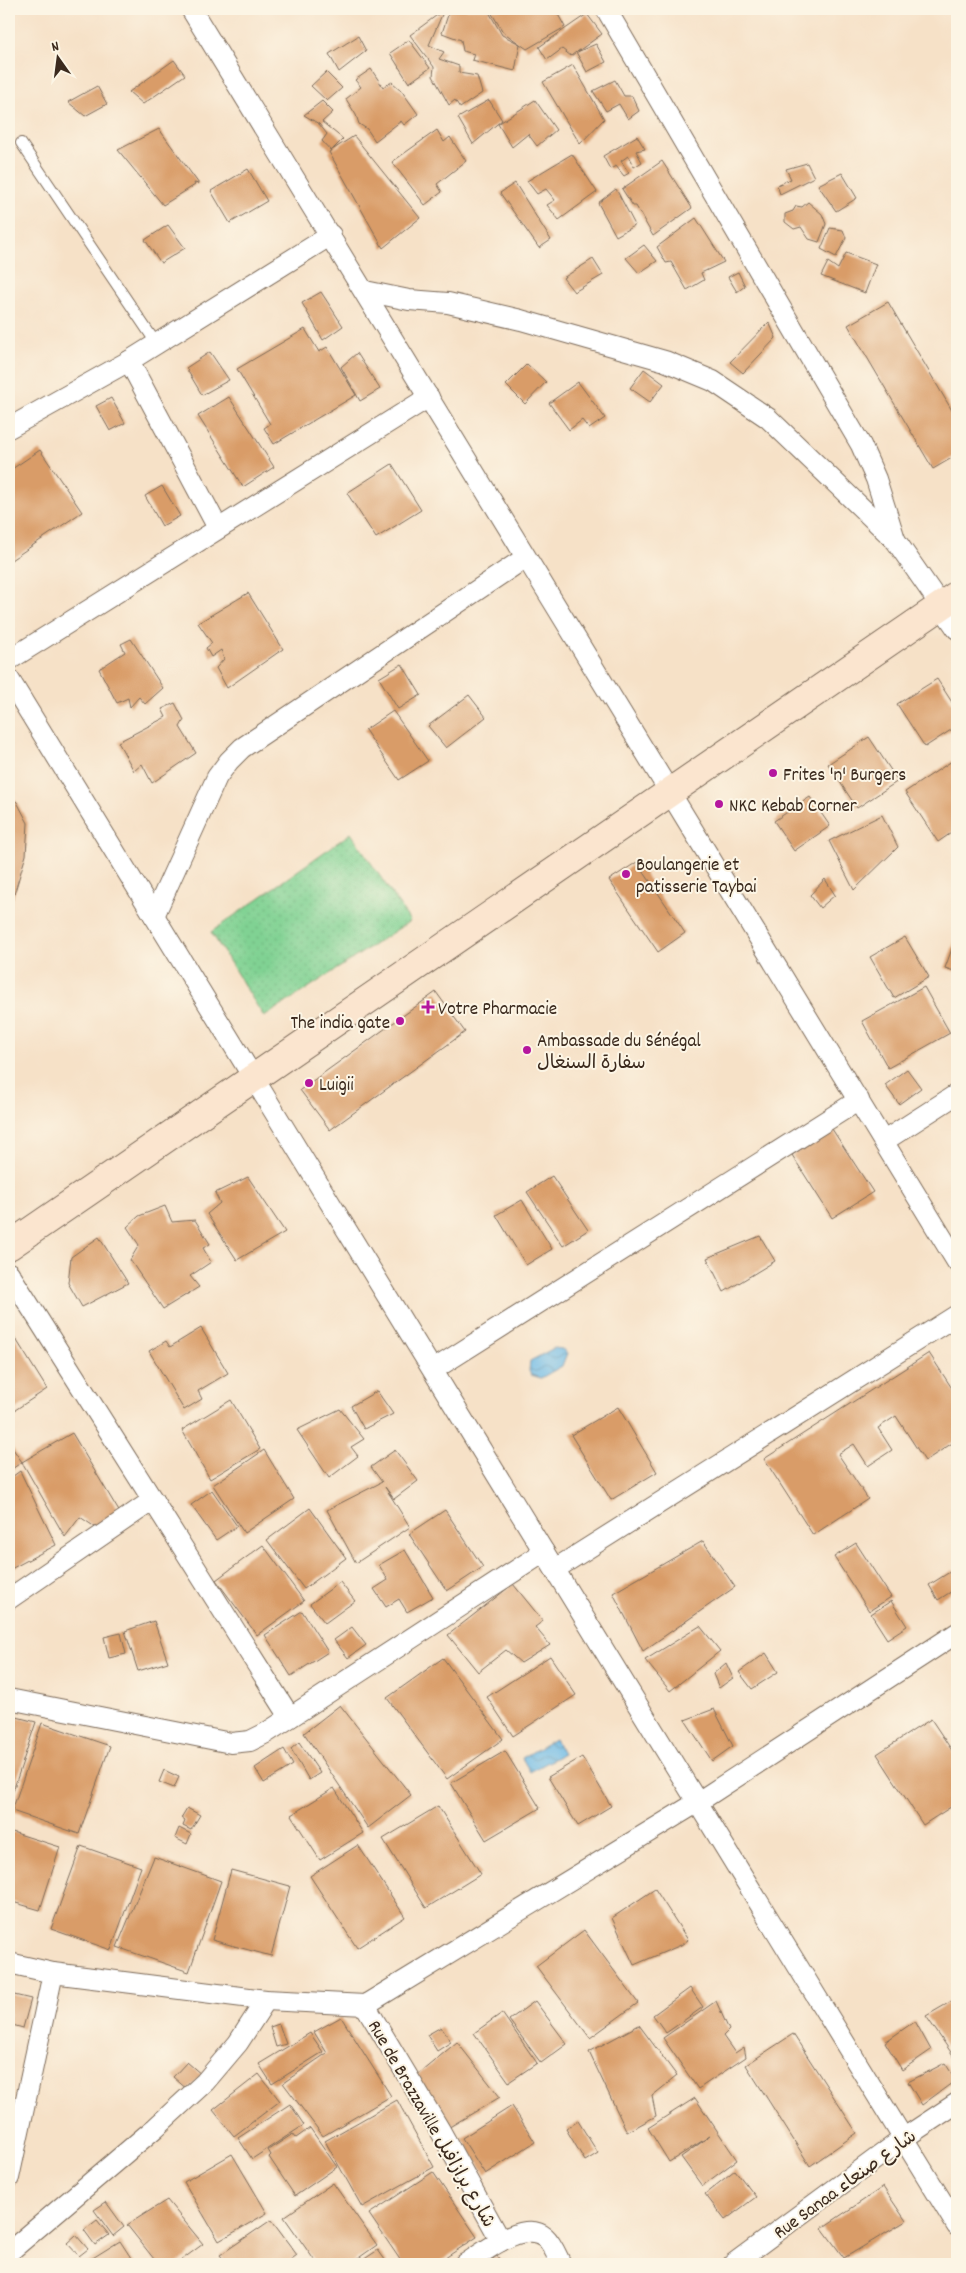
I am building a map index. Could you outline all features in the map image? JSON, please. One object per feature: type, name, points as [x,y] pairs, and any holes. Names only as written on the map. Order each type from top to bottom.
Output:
[{"type":"main road","points":[[9,1246],[949,600]]},
{"type":"street","points":[[191,9],[331,235],[525,558],[957,1262]]},
{"type":"street","points":[[606,9],[861,445],[876,479],[896,541]]},
{"type":"street","points":[[9,428],[129,361],[331,235]]},
{"type":"street","points":[[365,291],[409,300],[448,303],[522,320],[665,361],[713,381],[768,418],[896,541],[949,600],[957,629]]},
{"type":"street","points":[[129,361],[218,528]]},
{"type":"street","points":[[9,660],[429,397]]},
{"type":"street","points":[[154,916],[217,777],[242,748],[525,558]]},
{"type":"street","points":[[9,679],[957,2226]]},
{"type":"street","points":[[884,1141],[957,1094]]},
{"type":"street","points":[[433,1370],[859,1100]]},
{"type":"street","points":[[9,1273],[290,1717]]},
{"type":"street","points":[[555,1570],[957,1315]]},
{"type":"street","points":[[9,1599],[153,1500]]},
{"type":"street","points":[[9,1699],[232,1743],[250,1740],[266,1733],[544,1552]]},
{"type":"street","points":[[9,1963],[53,1973],[266,2000],[365,2005],[698,1802],[957,1634]]},
{"type":"street","points":[[9,2177],[53,1973]]},
{"type":"street","points":[[9,2252],[155,2128],[205,2082],[238,2043],[266,2000]]},
{"type":"street","name":"Rue de Brazzaville شارع برازافيل","points":[[365,2005],[441,2132],[501,2242]]},
{"type":"street","name":"Rue Sanaa شارع صنعاء","points":[[733,2264],[904,2138],[957,2103]]},
{"type":"street","points":[[465,2264],[501,2242],[526,2230],[538,2232],[547,2238],[561,2264]]},
{"type":"lane","points":[[21,143],[156,343]]},
{"type":"green space","points":[[351,833],[410,921],[264,1017],[211,932]]},
{"type":"water","points":[[554,1348],[562,1349],[567,1353],[562,1366],[541,1378],[531,1375],[529,1371],[530,1361]]},
{"type":"water","points":[[555,1739],[563,1754],[530,1772],[522,1758]]},
{"type":"building","points":[[450,9],[491,9],[489,12],[502,35],[520,44],[515,71],[472,60],[474,54],[463,51],[461,40],[442,33]]},
{"type":"building","points":[[492,9],[555,9],[565,27],[527,49],[503,32],[491,12]]},
{"type":"building","points":[[444,10],[429,45],[444,52],[439,59],[459,66],[459,73],[477,76],[482,93],[460,108],[455,100],[449,105],[433,76],[434,67],[410,35]]},
{"type":"building","points":[[587,14],[602,34],[577,52],[596,44],[606,62],[587,72],[576,52],[571,56],[562,49],[547,60],[539,47]]},
{"type":"building","points":[[358,36],[366,51],[339,72],[329,54]]},
{"type":"building","points":[[409,40],[430,68],[409,83],[390,53]]},
{"type":"building","points":[[174,60],[185,75],[143,104],[129,92]]},
{"type":"building","points":[[573,65],[604,119],[580,144],[543,82]]},
{"type":"building","points":[[371,69],[383,87],[392,82],[401,90],[418,114],[404,125],[401,121],[375,141],[367,129],[359,124],[346,99],[361,87],[355,80]]},
{"type":"building","points":[[326,72],[342,88],[327,101],[311,86]]},
{"type":"building","points":[[615,80],[624,96],[632,96],[639,111],[628,119],[619,104],[606,111],[593,91]]},
{"type":"building","points":[[97,86],[107,104],[85,116],[68,102]]},
{"type":"building","points":[[489,100],[502,120],[473,144],[458,118]]},
{"type":"building","points":[[535,100],[556,130],[537,146],[528,134],[512,147],[498,124]]},
{"type":"building","points":[[322,101],[333,112],[322,122],[343,139],[331,151],[322,141],[327,134],[319,124],[304,115]]},
{"type":"building","points":[[159,129],[199,184],[194,183],[195,185],[163,205],[118,150]]},
{"type":"building","points":[[437,130],[444,142],[450,137],[466,161],[437,184],[442,192],[425,205],[392,162]]},
{"type":"building","points":[[354,136],[420,218],[383,248],[329,152]]},
{"type":"building","points":[[637,136],[645,149],[636,151],[642,162],[634,167],[628,156],[621,161],[629,173],[624,176],[616,166],[610,169],[603,156]]},
{"type":"building","points":[[572,154],[597,192],[559,220],[547,205],[555,200],[546,189],[537,194],[527,181]]},
{"type":"building","points":[[662,161],[692,208],[653,236],[636,206],[633,206],[622,189]]},
{"type":"building","points":[[807,163],[814,177],[780,194],[777,185],[791,179],[786,169]]},
{"type":"building","points":[[248,169],[267,201],[230,223],[211,191]]},
{"type":"building","points":[[842,173],[857,198],[836,211],[818,185]]},
{"type":"building","points":[[515,183],[551,240],[539,248],[500,193]]},
{"type":"building","points":[[616,189],[635,225],[616,236],[598,203]]},
{"type":"building","points":[[808,202],[822,214],[826,224],[819,242],[809,239],[801,227],[794,229],[785,222],[785,214],[793,211],[796,206],[802,207]]},
{"type":"building","points":[[696,218],[724,262],[701,273],[704,280],[687,290],[671,262],[666,263],[657,247]]},
{"type":"building","points":[[168,225],[185,248],[161,263],[145,240]]},
{"type":"building","points":[[830,228],[843,230],[846,238],[836,257],[821,249]]},
{"type":"building","points":[[644,245],[657,261],[639,273],[626,258]]},
{"type":"building","points":[[846,253],[876,264],[865,293],[821,276],[828,262],[838,269]]},
{"type":"building","points":[[593,259],[603,275],[574,292],[563,278]]},
{"type":"building","points":[[738,272],[745,286],[737,292],[728,277]]},
{"type":"building","points":[[321,292],[343,326],[323,340],[302,303]]},
{"type":"building","points":[[888,302],[957,419],[957,455],[933,469],[848,325]]},
{"type":"building","points":[[769,322],[776,338],[743,373],[730,362]]},
{"type":"building","points":[[305,329],[319,352],[327,347],[356,395],[274,444],[264,428],[270,424],[237,369]]},
{"type":"building","points":[[210,352],[229,380],[202,395],[186,368]]},
{"type":"building","points":[[357,353],[380,389],[360,401],[341,367]]},
{"type":"building","points":[[527,364],[546,382],[525,404],[506,385]]},
{"type":"building","points":[[644,369],[664,384],[650,402],[630,388]]},
{"type":"building","points":[[578,382],[605,418],[589,429],[582,420],[569,430],[549,403]]},
{"type":"building","points":[[229,397],[274,467],[243,487],[198,416]]},
{"type":"building","points":[[111,398],[125,423],[110,431],[96,406]]},
{"type":"building","points":[[40,450],[82,512],[11,560],[9,556],[9,471]]},
{"type":"building","points":[[392,464],[421,510],[376,538],[347,493]]},
{"type":"building","points":[[162,486],[180,516],[162,526],[145,496]]},
{"type":"building","points":[[248,593],[283,649],[227,688],[216,668],[224,659],[221,650],[211,657],[206,648],[212,643],[198,623]]},
{"type":"building","points":[[131,639],[163,688],[145,704],[139,697],[130,707],[128,698],[117,703],[99,669],[125,652],[121,644]]},
{"type":"building","points":[[402,664],[421,695],[398,709],[379,678]]},
{"type":"building","points":[[937,679],[957,710],[957,726],[925,747],[897,704]]},
{"type":"building","points":[[469,695],[486,717],[446,748],[428,726]]},
{"type":"building","points":[[175,703],[184,720],[180,727],[196,753],[152,783],[142,764],[134,771],[118,742],[166,717],[162,709]]},
{"type":"building","points":[[393,711],[428,761],[399,780],[365,730]]},
{"type":"building","points":[[869,737],[898,781],[857,808],[828,764]]},
{"type":"building","points":[[952,761],[957,769],[957,829],[938,842],[905,792]]},
{"type":"building","points":[[9,796],[17,802],[28,823],[26,855],[9,911]]},
{"type":"building","points":[[810,797],[830,826],[794,851],[774,821]]},
{"type":"building","points":[[882,815],[898,847],[854,890],[829,841]]},
{"type":"building","points":[[637,862],[685,933],[658,952],[609,880]]},
{"type":"building","points":[[825,879],[835,895],[820,908],[810,895]]},
{"type":"building","points":[[957,935],[957,972],[945,968]]},
{"type":"building","points":[[905,937],[929,977],[894,998],[870,957]]},
{"type":"building","points":[[924,987],[950,1033],[888,1068],[862,1021]]},
{"type":"building","points":[[436,992],[465,1032],[330,1130],[300,1090]]},
{"type":"building","points":[[907,1069],[921,1088],[899,1104],[885,1085]]},
{"type":"building","points":[[832,1129],[873,1192],[832,1218],[792,1155]]},
{"type":"building","points":[[552,1176],[588,1230],[563,1246],[527,1192]]},
{"type":"building","points":[[248,1177],[285,1232],[237,1260],[207,1214],[220,1203],[215,1193]]},
{"type":"building","points":[[522,1200],[552,1249],[526,1265],[496,1215]]},
{"type":"building","points":[[165,1206],[172,1222],[195,1220],[210,1244],[203,1248],[211,1262],[190,1276],[199,1287],[163,1309],[130,1260],[139,1245],[127,1227],[139,1216]]},
{"type":"building","points":[[760,1236],[775,1261],[724,1292],[707,1258]]},
{"type":"building","points":[[99,1237],[128,1283],[82,1307],[68,1283],[71,1257]]},
{"type":"building","points":[[9,1328],[47,1389],[9,1414]]},
{"type":"building","points":[[201,1328],[228,1373],[198,1391],[202,1399],[184,1410],[149,1351],[166,1341],[170,1347]]},
{"type":"building","points":[[929,1353],[957,1396],[957,1440],[925,1461],[896,1416],[878,1428],[892,1450],[868,1466],[854,1444],[838,1454],[868,1499],[813,1535],[764,1459]]},
{"type":"building","points":[[377,1391],[393,1414],[364,1429],[351,1406]]},
{"type":"building","points":[[231,1400],[260,1449],[210,1479],[182,1430]]},
{"type":"building","points":[[618,1407],[657,1472],[611,1500],[571,1435]]},
{"type":"building","points":[[340,1409],[364,1439],[351,1447],[358,1456],[329,1478],[297,1430]]},
{"type":"building","points":[[72,1433],[120,1513],[95,1527],[80,1517],[65,1537],[22,1462]]},
{"type":"building","points":[[9,1443],[22,1462],[9,1471]]},
{"type":"building","points":[[264,1450],[294,1499],[244,1533],[213,1485]]},
{"type":"building","points":[[395,1450],[418,1481],[394,1499],[385,1487],[410,1527],[356,1563],[327,1510],[382,1482],[371,1467]]},
{"type":"building","points":[[20,1471],[56,1545],[9,1570],[9,1479]]},
{"type":"building","points":[[212,1490],[237,1526],[216,1540],[191,1505]]},
{"type":"building","points":[[310,1508],[346,1558],[304,1589],[267,1540]]},
{"type":"building","points":[[445,1510],[483,1567],[447,1591],[409,1534]]},
{"type":"building","points":[[703,1541],[735,1587],[643,1651],[613,1593]]},
{"type":"building","points":[[856,1543],[891,1597],[869,1611],[834,1557]]},
{"type":"building","points":[[263,1545],[304,1601],[257,1635],[216,1580]]},
{"type":"building","points":[[405,1550],[433,1597],[407,1612],[399,1599],[386,1607],[374,1589],[388,1580],[379,1565]]},
{"type":"building","points":[[953,1570],[957,1577],[957,1588],[938,1600],[929,1585]]},
{"type":"building","points":[[340,1582],[355,1601],[325,1623],[310,1604]]},
{"type":"building","points":[[513,1584],[543,1621],[535,1627],[550,1645],[521,1663],[506,1650],[478,1672],[448,1635]]},
{"type":"building","points":[[891,1601],[907,1626],[887,1639],[871,1614]]},
{"type":"building","points":[[302,1611],[328,1652],[291,1676],[265,1635]]},
{"type":"building","points":[[154,1621],[168,1662],[138,1671],[125,1631]]},
{"type":"building","points":[[700,1626],[720,1651],[670,1691],[645,1660]]},
{"type":"building","points":[[352,1627],[366,1645],[348,1658],[334,1640]]},
{"type":"building","points":[[121,1633],[126,1654],[109,1658],[104,1637]]},
{"type":"building","points":[[766,1653],[778,1672],[752,1689],[739,1672]]},
{"type":"building","points":[[550,1656],[576,1695],[513,1736],[487,1697]]},
{"type":"building","points":[[443,1658],[503,1739],[447,1779],[387,1698]]},
{"type":"building","points":[[726,1663],[733,1678],[719,1688],[713,1674]]},
{"type":"building","points":[[340,1705],[411,1795],[368,1828],[304,1733]]},
{"type":"building","points":[[714,1709],[733,1746],[712,1761],[685,1720]]},
{"type":"building","points":[[9,1715],[36,1722],[9,1803]]},
{"type":"building","points":[[931,1719],[957,1758],[957,1803],[923,1825],[877,1754]]},
{"type":"building","points":[[42,1723],[110,1746],[79,1834],[12,1811]]},
{"type":"building","points":[[299,1742],[320,1773],[309,1780],[291,1749]]},
{"type":"building","points":[[284,1749],[293,1765],[264,1783],[255,1768]]},
{"type":"building","points":[[505,1751],[540,1808],[486,1840],[451,1783]]},
{"type":"building","points":[[582,1757],[611,1806],[578,1826],[548,1777]]},
{"type":"building","points":[[164,1770],[179,1777],[174,1788],[159,1782]]},
{"type":"building","points":[[334,1788],[363,1833],[320,1860],[291,1815]]},
{"type":"building","points":[[438,1806],[481,1874],[426,1908],[383,1839]]},
{"type":"building","points":[[187,1808],[200,1815],[191,1830],[183,1826],[185,1821],[181,1818]]},
{"type":"building","points":[[179,1828],[191,1834],[187,1844],[175,1838]]},
{"type":"building","points":[[9,1831],[60,1847],[40,1910],[9,1901]]},
{"type":"building","points":[[358,1845],[405,1917],[357,1948],[310,1876]]},
{"type":"building","points":[[81,1846],[141,1867],[111,1950],[51,1929]]},
{"type":"building","points":[[154,1857],[221,1881],[189,1972],[117,1947]]},
{"type":"building","points":[[231,1870],[290,1886],[271,1956],[212,1940]]},
{"type":"building","points":[[655,1889],[688,1940],[681,1945],[634,1965],[612,1918]]},
{"type":"building","points":[[584,1930],[638,2003],[590,2038],[536,1966]]},
{"type":"building","points":[[690,1988],[703,2007],[666,2033],[653,2015]]},
{"type":"building","points":[[10,1994],[31,1999],[23,2028],[9,2024]]},
{"type":"building","points":[[957,1998],[957,2061],[926,2016]]},
{"type":"building","points":[[535,2001],[567,2044],[541,2063],[509,2020]]},
{"type":"building","points":[[716,2001],[729,2030],[723,2036],[735,2053],[744,2047],[746,2057],[698,2089],[663,2038]]},
{"type":"building","points":[[502,2013],[537,2063],[509,2082],[474,2033]]},
{"type":"building","points":[[341,2017],[391,2096],[323,2136],[283,2083],[327,2053],[314,2032]]},
{"type":"building","points":[[915,2021],[931,2050],[902,2070],[885,2042]]},
{"type":"building","points":[[279,2024],[286,2044],[276,2047],[270,2027]]},
{"type":"building","points":[[639,2025],[677,2076],[652,2096],[656,2116],[627,2132],[589,2052]]},
{"type":"building","points":[[441,2027],[451,2042],[437,2051],[427,2035]]},
{"type":"building","points":[[310,2033],[323,2052],[272,2084],[259,2064]]},
{"type":"building","points":[[793,2034],[857,2133],[810,2166],[746,2065]]},
{"type":"building","points":[[457,2042],[500,2097],[441,2132],[410,2081]]},
{"type":"building","points":[[187,2062],[202,2075],[188,2090],[173,2077]]},
{"type":"building","points":[[945,2063],[956,2080],[922,2105],[908,2082]]},
{"type":"building","points":[[259,2074],[280,2101],[234,2136],[213,2110]]},
{"type":"building","points":[[695,2098],[737,2160],[702,2186],[681,2157],[710,2136],[669,2162],[648,2128]]},
{"type":"building","points":[[397,2100],[434,2167],[362,2207],[325,2141]]},
{"type":"building","points":[[290,2104],[304,2125],[252,2159],[238,2138]]},
{"type":"building","points":[[512,2106],[535,2142],[485,2174],[462,2138]]},
{"type":"building","points":[[578,2121],[598,2153],[585,2161],[566,2129]]},
{"type":"building","points":[[310,2128],[337,2167],[295,2196],[269,2157],[271,2155],[268,2150],[293,2134],[296,2138]]},
{"type":"building","points":[[232,2154],[267,2213],[219,2241],[184,2182]]},
{"type":"building","points":[[735,2170],[756,2197],[725,2220],[705,2194]]},
{"type":"building","points":[[433,2172],[477,2237],[436,2264],[403,2264],[369,2214]]},
{"type":"building","points":[[333,2183],[377,2245],[350,2264],[317,2264],[284,2217]]},
{"type":"building","points":[[883,2187],[906,2221],[844,2258],[822,2228]]},
{"type":"building","points":[[167,2200],[203,2244],[176,2264],[158,2264],[127,2225]]},
{"type":"building","points":[[106,2202],[124,2227],[113,2236],[94,2210]]},
{"type":"building","points":[[97,2220],[109,2235],[95,2245],[84,2230]]},
{"type":"building","points":[[271,2220],[297,2255],[285,2264],[227,2264],[220,2255]]},
{"type":"building","points":[[76,2235],[88,2249],[79,2256],[67,2243]]},
{"type":"building","points":[[120,2241],[135,2264],[83,2264]]},
{"type":"building","points":[[378,2250],[388,2264],[357,2264]]},
{"type":"building","points":[[497,2256],[503,2264],[485,2264]]},
{"type":"place","name":"Frites 'n' Burgers","points":[[773,773]]},
{"type":"place","name":"NKC Kebab Corner","points":[[719,804]]},
{"type":"place","name":"Boulangerie et patisserie Taybai","points":[[626,874]]},
{"type":"place","name":"Votre Pharmacie","points":[[428,1007]]},
{"type":"place","name":"The india gate","points":[[400,1021]]},
{"type":"place","name":"Ambassade du Sénégal سفارة السنغال","points":[[527,1050]]},
{"type":"place","name":"Luigii","points":[[309,1083]]}]
